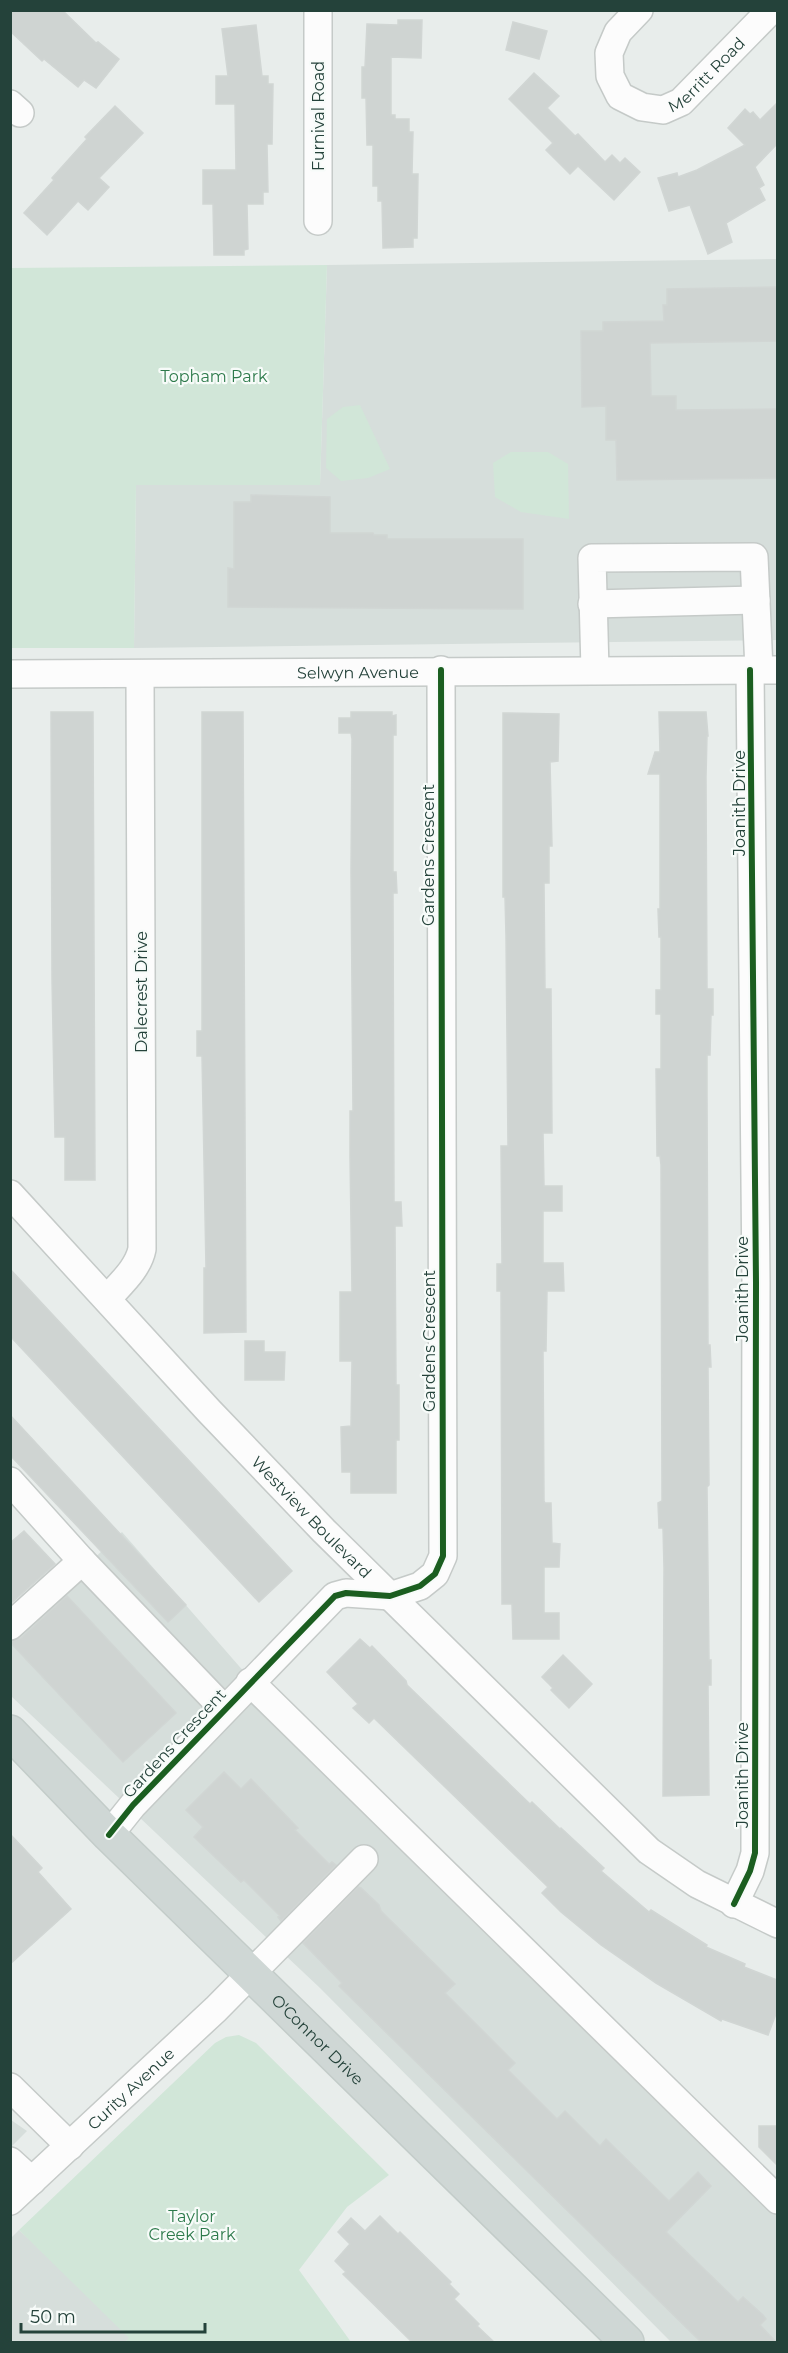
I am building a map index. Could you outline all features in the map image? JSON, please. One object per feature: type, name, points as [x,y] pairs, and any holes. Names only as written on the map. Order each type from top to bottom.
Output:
[{"type":"main road","name":"O'Connor Drive","points":[[10,1732],[109,1835],[627,2343]]},
{"type":"street","name":"Furnival Road","points":[[318,10],[318,221]]},
{"type":"street","name":"Merritt Road","points":[[639,10],[618,32],[609,53],[610,76],[620,96],[642,108],[663,110],[681,102],[772,10],[777,15]]},
{"type":"street","name":"Joanith Drive","points":[[592,604],[592,558],[754,558],[762,670],[766,1283],[755,1853],[750,1871],[735,1904]]},
{"type":"street","points":[[595,670],[592,604],[756,600]]},
{"type":"street","name":"Gardens Crescent","points":[[109,1835],[133,1805],[335,1596],[346,1593],[390,1596],[420,1586],[435,1574],[444,1556],[441,670]]},
{"type":"street","name":"Selwyn Avenue","points":[[10,674],[762,670]]},
{"type":"street","name":"Dalecrest Drive","points":[[107,1299],[132,1271],[142,1249],[140,674]]},
{"type":"street","name":"Westview Boulevard","points":[[10,1194],[209,1411],[390,1596],[649,1851],[697,1884],[777,1924]]},
{"type":"street","points":[[10,1481],[82,1561],[224,1709]]},
{"type":"street","points":[[10,1626],[82,1561]]},
{"type":"street","points":[[250,1682],[772,2190]]},
{"type":"street","name":"Curity Avenue","points":[[10,2201],[251,1975],[364,1859]]},
{"type":"street","points":[[10,2087],[70,2146]]},
{"type":"street","points":[[10,2161],[32,2181]]},
{"type":"shaded area","points":[[777,259],[777,640],[134,648],[136,485],[320,485],[327,265]]},
{"type":"shaded area","points":[[122,1532],[267,1698],[777,2208],[777,2342],[671,2342],[320,1988],[11,1696],[11,1637]]},
{"type":"shaded area","points":[[11,2120],[27,2131],[11,2147]]},
{"type":"shaded area","points":[[19,2230],[130,2338],[125,2342],[11,2342],[11,2238]]},
{"type":"green space","name":"Topham Park","points":[[327,265],[320,485],[136,485],[134,648],[11,648],[11,268]]},
{"type":"green space","points":[[360,405],[390,469],[368,478],[341,481],[326,468],[327,419],[343,407]]},
{"type":"green space","points":[[511,452],[548,452],[568,464],[569,519],[521,512],[495,497],[493,463]]},
{"type":"green space","name":"Taylor Creek Park","points":[[239,2035],[256,2043],[389,2175],[347,2207],[299,2270],[351,2342],[125,2342],[129,2338],[19,2230],[215,2043],[226,2037]]},
{"type":"building","points":[[10,10],[62,10],[96,43],[98,42],[119,59],[96,88],[84,80],[78,87],[44,59],[42,61],[10,31]]},
{"type":"building","points":[[398,20],[422,20],[421,58],[391,57],[391,115],[395,115],[395,119],[409,119],[409,132],[413,132],[412,174],[418,174],[417,238],[413,238],[413,247],[383,248],[382,201],[378,201],[378,186],[373,186],[373,145],[367,145],[366,98],[362,98],[362,67],[365,67],[367,24],[398,25]]},
{"type":"building","points":[[513,22],[547,31],[539,59],[506,50]]},
{"type":"building","points":[[256,25],[262,76],[268,76],[268,84],[273,84],[272,144],[267,144],[268,192],[263,192],[263,204],[247,204],[248,249],[244,250],[244,255],[214,255],[213,204],[203,204],[203,170],[236,170],[235,104],[216,104],[216,76],[228,76],[222,29]]},
{"type":"building","points":[[534,73],[559,96],[547,108],[575,136],[578,134],[605,162],[612,155],[620,163],[625,158],[640,172],[614,200],[578,166],[570,174],[546,150],[553,143],[509,99]]},
{"type":"building","points":[[777,103],[777,144],[755,167],[764,185],[759,188],[765,200],[726,223],[732,242],[708,254],[690,205],[669,211],[658,178],[677,173],[678,177],[697,170],[745,145],[728,128],[745,109],[750,114],[753,112],[760,120]]},
{"type":"building","points":[[115,106],[143,133],[99,178],[109,187],[88,210],[78,201],[47,235],[24,213],[87,139],[85,137]]},
{"type":"building","points":[[777,287],[777,341],[650,343],[651,396],[676,396],[676,410],[777,409],[777,478],[617,480],[616,440],[606,440],[606,406],[582,407],[581,331],[603,331],[603,322],[664,321],[663,305],[667,305],[667,289]]},
{"type":"building","points":[[251,495],[330,497],[330,533],[373,533],[374,535],[387,535],[387,539],[523,539],[523,609],[228,607],[228,568],[234,569],[234,502],[251,502]]},
{"type":"building","points":[[51,712],[93,712],[95,1180],[65,1180],[65,1137],[55,1137]]},
{"type":"building","points":[[202,712],[243,712],[246,1332],[204,1333],[204,1268],[206,1268],[202,1056],[197,1056],[197,1031],[202,1031]]},
{"type":"building","points":[[351,712],[392,712],[392,716],[396,715],[396,735],[393,735],[393,872],[396,872],[397,893],[393,893],[394,1202],[401,1202],[402,1226],[395,1226],[396,1385],[399,1385],[396,1493],[351,1493],[351,1472],[342,1472],[341,1427],[351,1426],[352,1361],[340,1361],[340,1292],[352,1292],[350,1111],[353,1111],[352,739],[351,733],[339,733],[339,718],[351,718]]},
{"type":"building","points":[[659,712],[706,712],[708,736],[706,777],[707,989],[713,989],[710,1055],[707,1055],[708,1345],[710,1345],[711,1367],[708,1367],[709,1485],[707,1487],[709,1660],[711,1660],[711,1685],[708,1685],[709,1795],[663,1796],[664,1568],[663,1528],[659,1528],[658,1503],[662,1501],[661,1165],[660,1156],[657,1156],[656,1069],[661,1069],[661,1014],[656,1014],[656,990],[661,990],[661,937],[659,937],[658,909],[660,909],[660,774],[648,774],[655,752],[660,752]]},
{"type":"building","points":[[503,713],[559,714],[558,761],[550,762],[552,846],[549,846],[549,883],[544,883],[545,989],[551,989],[552,1133],[543,1133],[544,1186],[562,1186],[562,1211],[543,1211],[543,1263],[563,1263],[564,1291],[547,1291],[546,1351],[543,1351],[544,1501],[551,1503],[552,1543],[560,1544],[559,1567],[544,1567],[544,1613],[559,1613],[559,1639],[513,1639],[512,1604],[502,1604],[501,1291],[497,1291],[497,1264],[502,1264],[501,1146],[508,1146],[506,936],[505,897],[503,897]]},
{"type":"building","points":[[10,1269],[292,1571],[259,1602],[10,1336]]},
{"type":"building","points":[[245,1341],[264,1341],[264,1352],[285,1352],[284,1380],[245,1380]]},
{"type":"building","points":[[10,1415],[186,1605],[168,1622],[10,1455]]},
{"type":"building","points":[[24,1531],[55,1564],[10,1604],[10,1543]]},
{"type":"building","points":[[67,1596],[176,1713],[123,1762],[10,1642],[21,1638]]},
{"type":"building","points":[[360,1639],[370,1648],[372,1646],[406,1681],[407,1685],[530,1804],[532,1802],[561,1828],[604,1868],[601,1871],[649,1912],[651,1910],[707,1945],[706,1947],[745,1964],[744,1967],[777,1980],[777,2011],[768,2035],[722,2019],[721,2021],[656,1983],[601,1945],[561,1912],[542,1893],[548,1887],[374,1718],[369,1723],[353,1708],[358,1704],[327,1672]]},
{"type":"building","points":[[563,1655],[592,1684],[569,1708],[542,1677]]},
{"type":"building","points":[[224,1772],[241,1789],[251,1779],[298,1828],[295,1830],[329,1864],[332,1862],[336,1865],[281,1921],[278,1917],[280,1916],[244,1880],[241,1882],[194,1837],[203,1827],[186,1810]]},
{"type":"building","points":[[10,1834],[42,1868],[38,1872],[71,1909],[10,1964]]},
{"type":"building","points":[[358,1887],[379,1905],[381,1911],[455,1984],[445,1993],[515,2063],[508,2070],[557,2119],[565,2111],[600,2146],[606,2139],[669,2201],[698,2172],[711,2186],[666,2232],[738,2302],[743,2297],[763,2315],[766,2319],[760,2325],[777,2343],[702,2343],[339,1986],[342,1983],[303,1943]]},
{"type":"building","points":[[759,2126],[777,2126],[777,2165],[759,2147]]},
{"type":"building","points":[[380,2216],[398,2234],[400,2232],[451,2282],[449,2284],[459,2294],[454,2299],[495,2343],[413,2343],[343,2274],[346,2272],[335,2261],[350,2244],[338,2232],[351,2218],[365,2231]]},
{"type":"cycle path","points":[[109,1835],[133,1805],[335,1596],[346,1593],[390,1596],[420,1586],[435,1574],[443,1556],[441,670]]},
{"type":"cycle path","points":[[734,1904],[750,1871],[755,1853],[756,1282],[750,670]]}]
